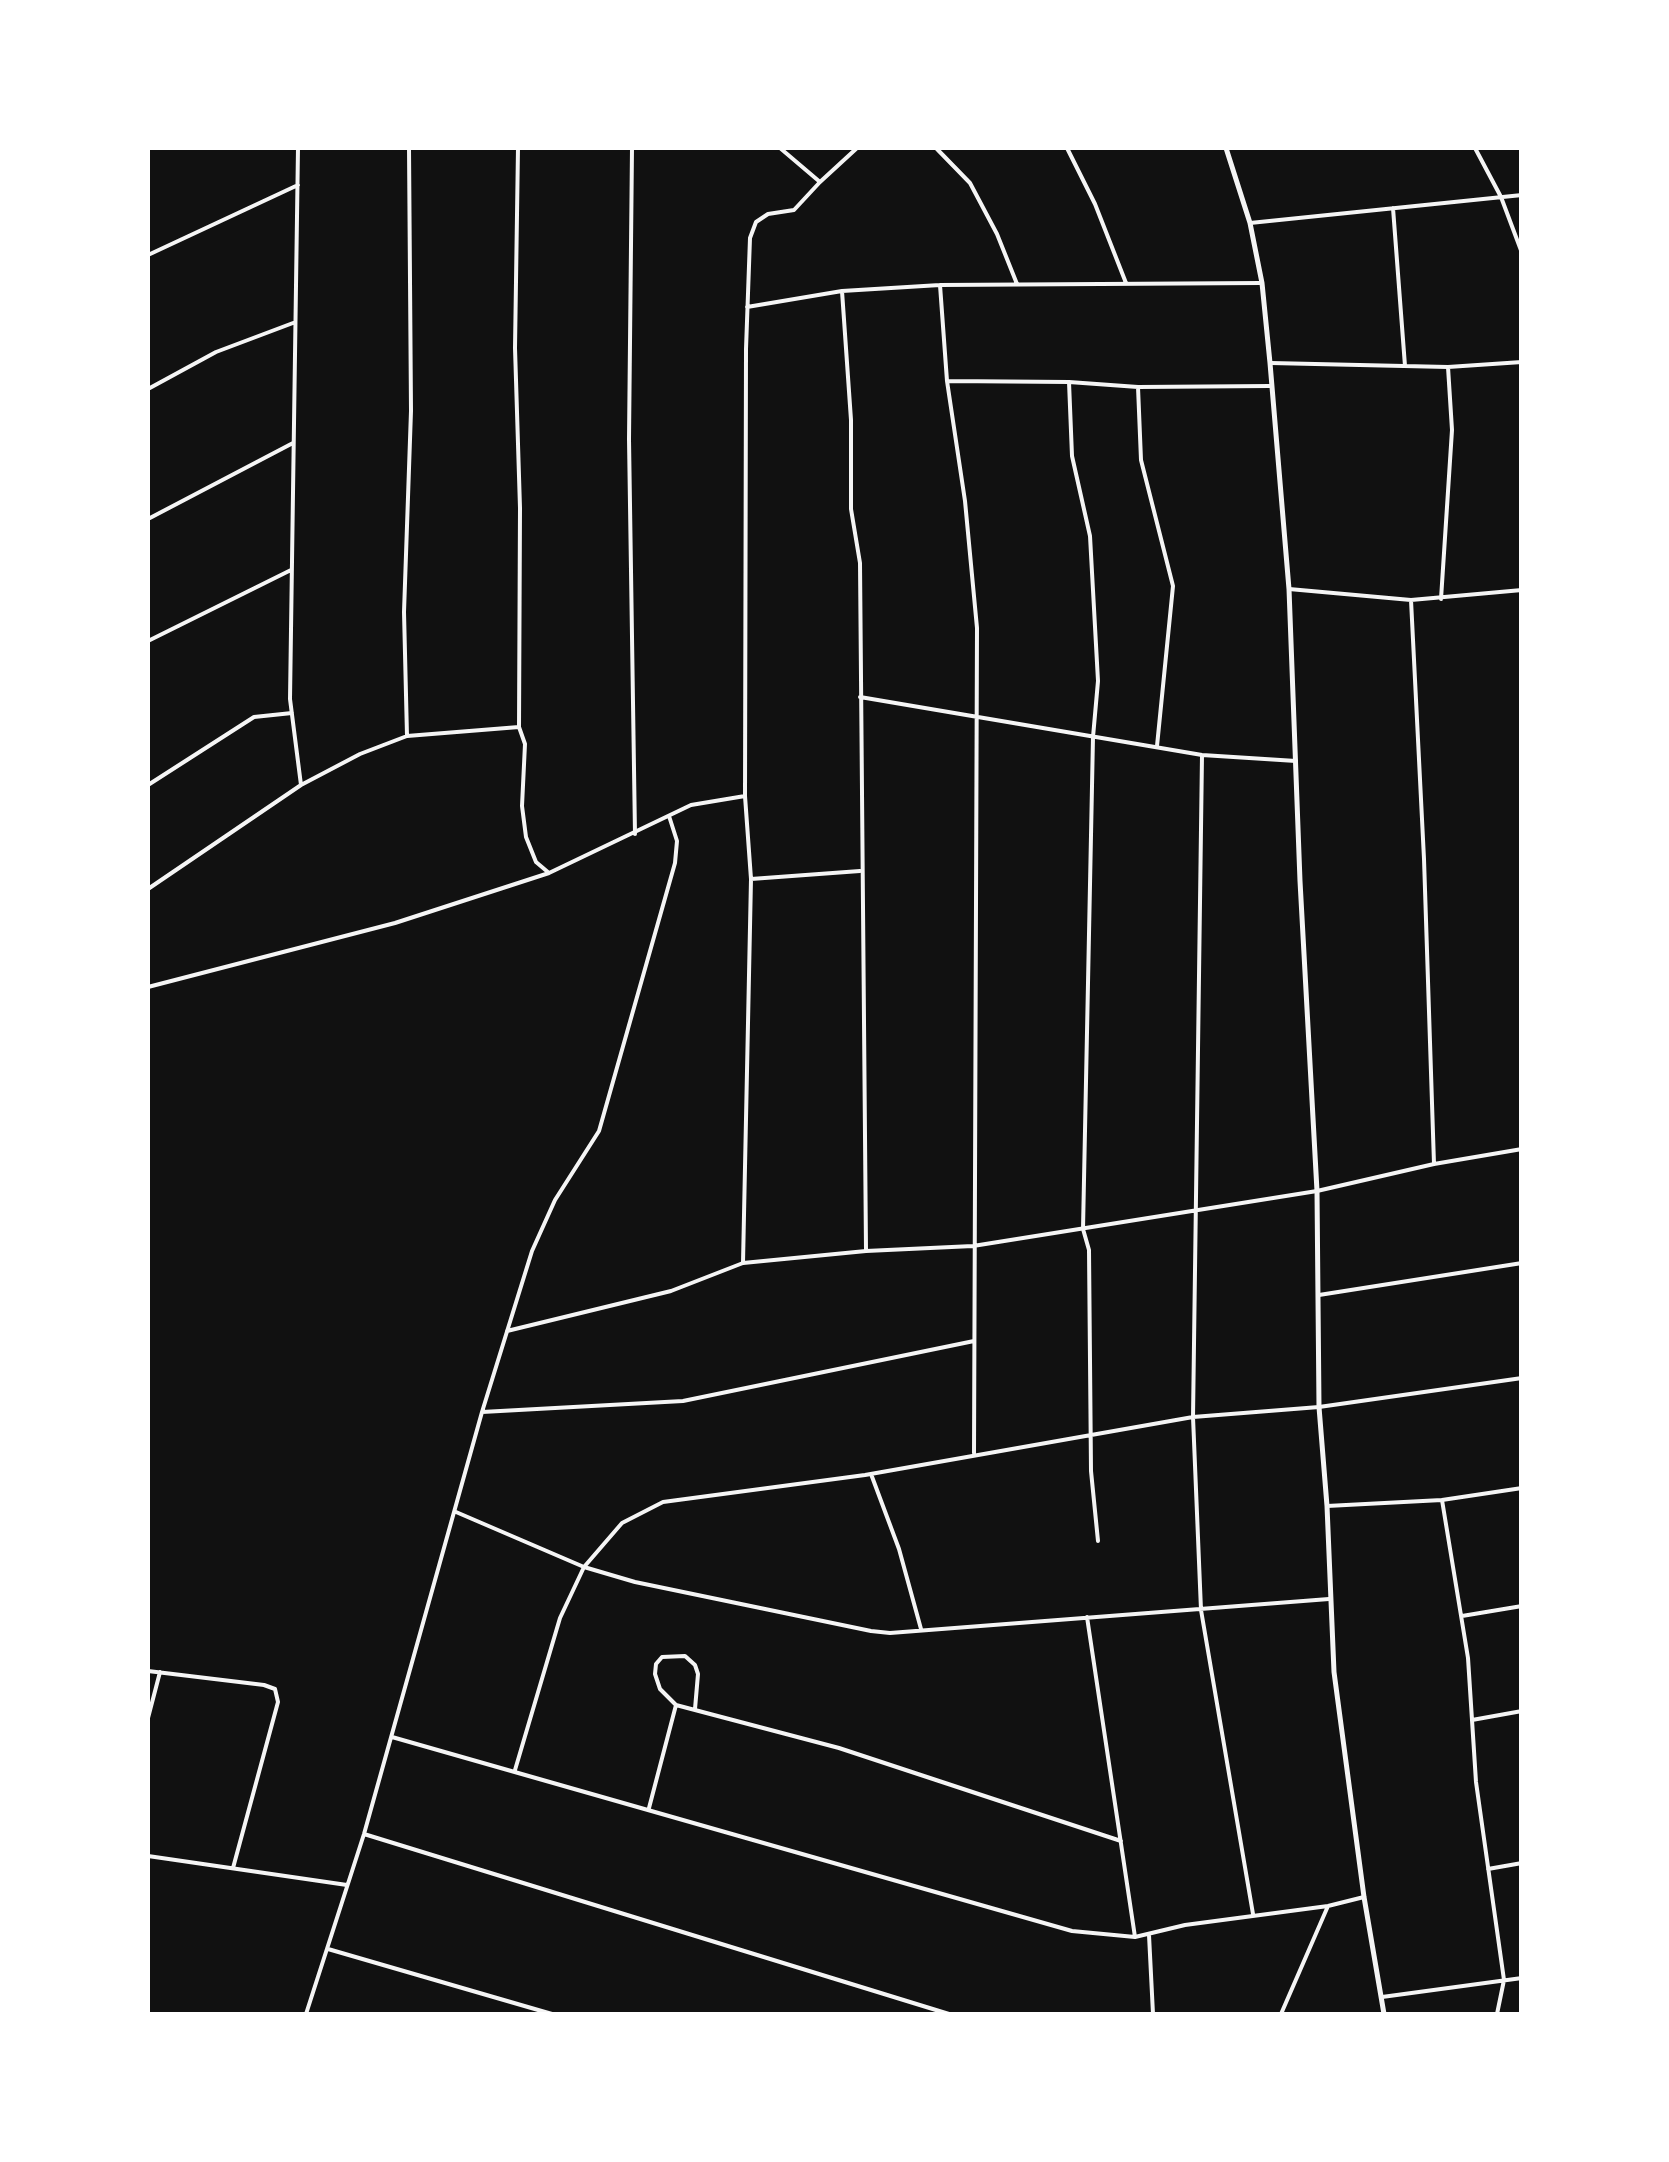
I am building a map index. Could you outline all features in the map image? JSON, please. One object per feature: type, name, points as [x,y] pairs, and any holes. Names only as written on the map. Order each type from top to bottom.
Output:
[{"type":"street","points":[[298,148],[292,712],[301,785]]},
{"type":"street","points":[[407,736],[404,612],[411,410],[408,148]]},
{"type":"street","points":[[518,148],[515,348],[520,727],[526,744],[522,806],[526,837],[536,862],[549,872]]},
{"type":"street","points":[[632,148],[630,439],[635,834]]},
{"type":"street","points":[[780,148],[820,182]]},
{"type":"street","points":[[744,1263],[751,880],[745,796],[747,307],[751,231],[768,214],[794,210],[857,148]]},
{"type":"street","points":[[936,148],[970,182],[1017,284]]},
{"type":"street","points":[[1067,148],[1095,204],[1126,283]]},
{"type":"street","points":[[1226,148],[1250,222],[1262,284],[1270,363],[1289,589],[1317,1191],[1319,1407],[1334,1672],[1384,2014]]},
{"type":"street","points":[[1475,148],[1501,197],[1522,253]]},
{"type":"street","points":[[148,255],[298,185]]},
{"type":"street","points":[[1250,222],[1522,194]]},
{"type":"street","points":[[1393,208],[1405,366]]},
{"type":"street","points":[[747,307],[842,291],[940,285],[1262,284]]},
{"type":"street","points":[[940,285],[947,381],[965,501],[977,628],[974,1455]]},
{"type":"street","points":[[842,291],[851,420],[851,509],[860,564],[866,1251]]},
{"type":"street","points":[[148,389],[216,352],[294,322]]},
{"type":"street","points":[[1270,363],[1448,366],[1522,362]]},
{"type":"street","points":[[1441,599],[1451,446],[1448,366]]},
{"type":"street","points":[[947,381],[1138,387],[1270,386]]},
{"type":"street","points":[[1069,382],[1072,456],[1090,536],[1098,681],[1093,737],[1083,1229],[1089,1250],[1090,1434],[1098,1541]]},
{"type":"street","points":[[1138,387],[1141,460],[1173,586],[1158,746]]},
{"type":"street","points":[[148,519],[293,444]]},
{"type":"street","points":[[148,641],[292,570]]},
{"type":"street","points":[[1289,589],[1411,600],[1522,590]]},
{"type":"street","points":[[1411,600],[1434,1164]]},
{"type":"street","points":[[860,697],[1202,754],[1296,761]]},
{"type":"street","points":[[148,785],[254,717],[292,712]]},
{"type":"street","points":[[148,889],[301,785],[360,754],[407,736],[520,727]]},
{"type":"street","points":[[1202,754],[1192,1417],[1201,1610],[1253,1914]]},
{"type":"street","points":[[148,988],[395,923],[549,872],[691,804],[745,796]]},
{"type":"street","points":[[306,2014],[364,1834],[482,1412],[532,1252],[555,1200],[599,1131],[676,863],[677,841],[669,816]]},
{"type":"street","points":[[751,880],[860,871]]},
{"type":"street","points":[[507,1331],[670,1291],[744,1263],[973,1246],[1317,1191],[1522,1148]]},
{"type":"street","points":[[1318,1296],[1522,1264]]},
{"type":"street","points":[[482,1412],[682,1401],[974,1341]]},
{"type":"street","points":[[515,1770],[560,1618],[584,1567],[622,1523],[663,1502],[871,1474],[1192,1417],[1319,1407],[1522,1378]]},
{"type":"street","points":[[871,1474],[899,1548],[921,1629]]},
{"type":"street","points":[[1327,1506],[1442,1500],[1522,1488]]},
{"type":"street","points":[[1442,1500],[1461,1616],[1476,1782],[1504,1980],[1497,2014]]},
{"type":"street","points":[[456,1512],[584,1567],[634,1582],[890,1633],[1329,1599]]},
{"type":"street","points":[[1461,1616],[1522,1606]]},
{"type":"street","points":[[1087,1617],[1136,1937]]},
{"type":"street","points":[[695,1709],[695,1664],[685,1656],[662,1657],[655,1674],[660,1689],[676,1705],[840,1748],[1121,1842]]},
{"type":"street","points":[[148,1671],[264,1685],[275,1690],[278,1702],[232,1868]]},
{"type":"street","points":[[148,1718],[160,1672]]},
{"type":"street","points":[[648,1808],[676,1705]]},
{"type":"street","points":[[1472,1720],[1522,1711]]},
{"type":"street","points":[[392,1737],[1072,1931],[1136,1937],[1364,1897]]},
{"type":"street","points":[[364,1834],[949,2014]]},
{"type":"street","points":[[148,1856],[347,1886]]},
{"type":"street","points":[[1488,1869],[1522,1863]]},
{"type":"street","points":[[1281,2014],[1328,1906]]},
{"type":"street","points":[[1149,1935],[1153,2014]]},
{"type":"street","points":[[328,1949],[552,2014]]},
{"type":"street","points":[[1381,1997],[1522,1978]]}]
